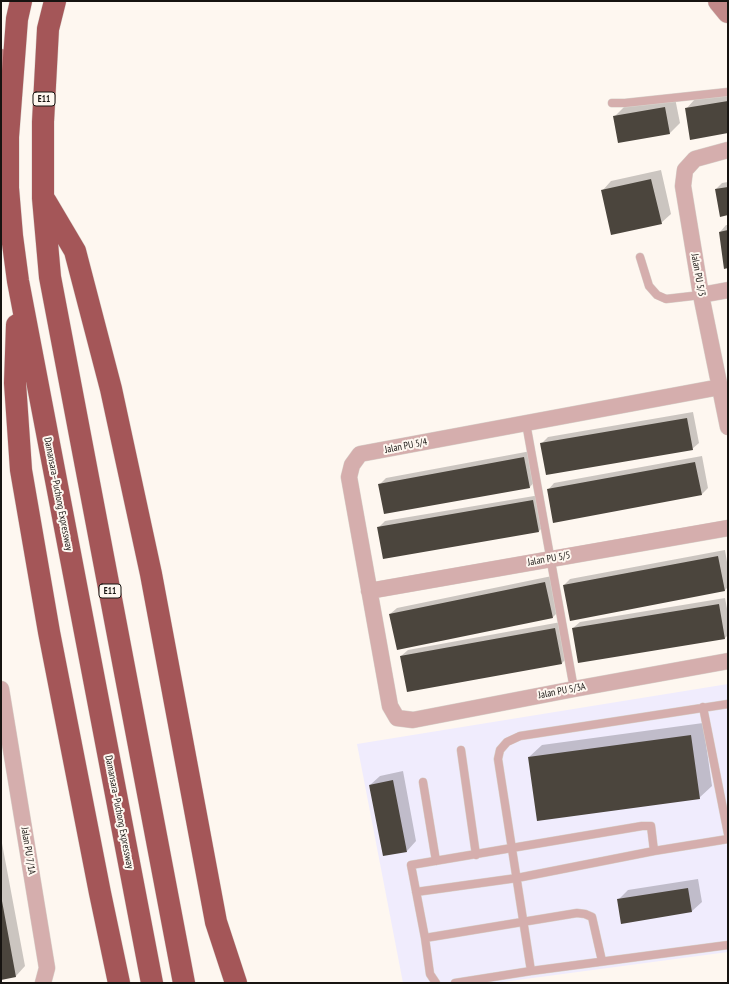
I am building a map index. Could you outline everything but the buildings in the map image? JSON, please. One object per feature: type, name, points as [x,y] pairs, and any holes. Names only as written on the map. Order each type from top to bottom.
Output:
[{"type":"highway","name":"Damansara–Puchong Expressway","points":[[21,1],[17,19],[8,137],[8,188],[18,282],[152,983]]},
{"type":"highway","name":"E11","points":[[55,1],[48,29],[46,46],[43,122],[44,198],[50,277],[184,983]]},
{"type":"highway","points":[[44,198],[75,251],[111,389],[150,574],[216,922],[236,983]]},
{"type":"highway","points":[[18,282],[15,383],[21,470],[49,632],[118,981]]},
{"type":"highway","points":[[216,922],[246,983]]},
{"type":"street","points":[[720,1],[728,12]]},
{"type":"street","points":[[1,60],[11,85]]},
{"type":"street","name":"Jalan PU 5/3","points":[[728,150],[696,159],[685,170],[683,186],[701,295],[728,427]]},
{"type":"street","points":[[701,295],[728,290]]},
{"type":"street","name":"Jalan PU 5/4","points":[[397,718],[390,706],[349,477],[352,465],[360,454],[720,387]]},
{"type":"street","name":"Jalan PU 5/5","points":[[369,591],[728,528]]},
{"type":"street","name":"Jalan PU 5/3A","points":[[397,718],[414,720],[728,661]]},
{"type":"street","name":"Jalan PU 7/1A","points":[[1,689],[4,718],[47,968],[43,983]]},
{"type":"lane","points":[[612,103],[625,103],[728,92]]},
{"type":"lane","points":[[640,257],[649,286],[657,295],[666,299],[701,295]]},
{"type":"lane","points":[[526,423],[574,689]]},
{"type":"lane","points":[[531,971],[498,759],[500,750],[508,742],[520,736],[728,704]]},
{"type":"lane","points":[[703,707],[728,834]]},
{"type":"lane","points":[[461,750],[476,855]]},
{"type":"lane","points":[[423,782],[436,861]]},
{"type":"lane","points":[[436,983],[430,974],[425,938],[411,865],[642,826],[651,826],[654,851]]},
{"type":"lane","points":[[416,892],[517,878],[654,851],[728,839]]},
{"type":"lane","points":[[425,938],[523,922],[586,914],[592,917],[602,961]]},
{"type":"lane","points":[[455,983],[728,944]]},
{"type":"shaded area","points":[[728,684],[728,952],[495,983],[403,983],[357,744]]}]
